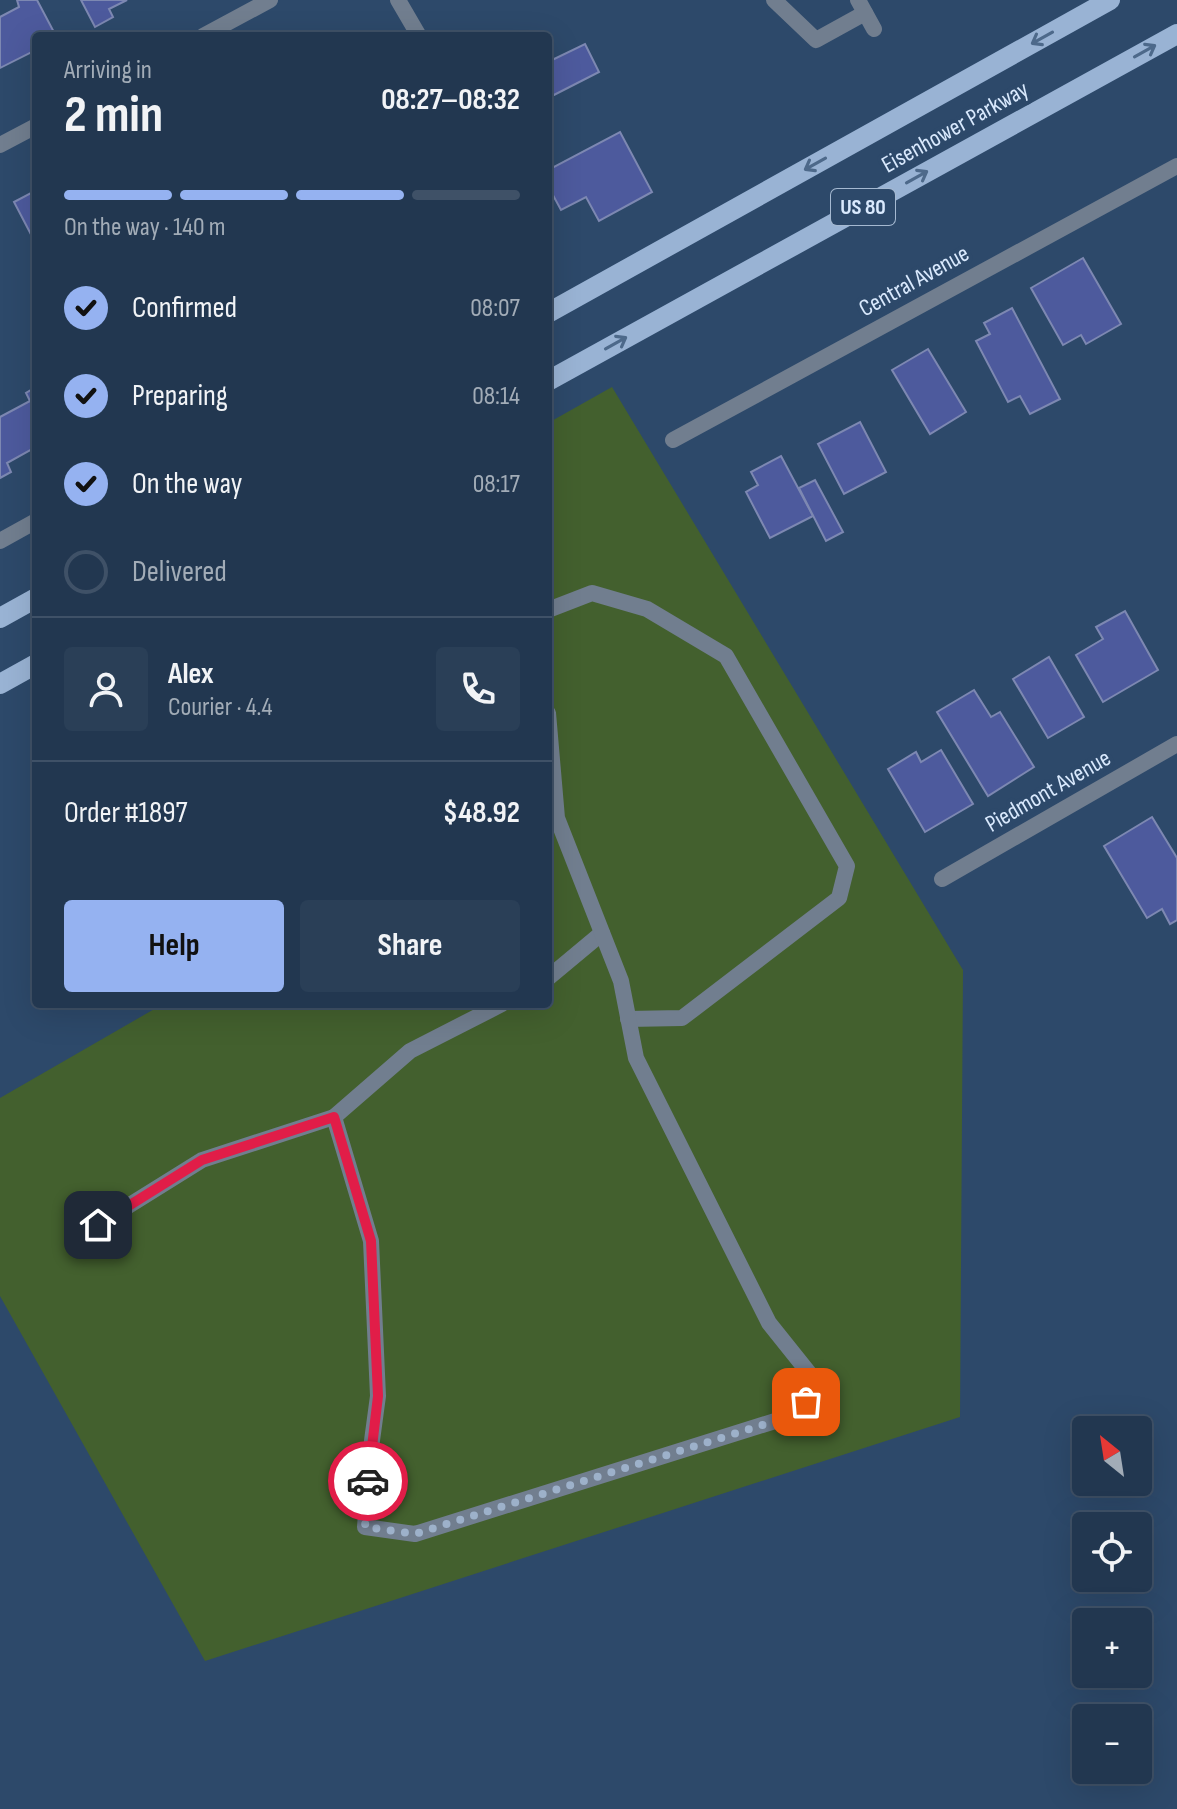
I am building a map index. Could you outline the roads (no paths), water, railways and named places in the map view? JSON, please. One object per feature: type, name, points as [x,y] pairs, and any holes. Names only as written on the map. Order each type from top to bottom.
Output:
[{"type":"main road","name":"Eisenhower Parkway","points":[[552,311],[1110,0]]},
{"type":"main road","name":"Eisenhower Parkway","points":[[552,379],[1177,34]]},
{"type":"main road","points":[[0,618],[32,600]]},
{"type":"main road","points":[[0,684],[32,666]]},
{"type":"street","points":[[210,32],[270,0]]},
{"type":"street","points":[[774,0],[816,40],[862,6],[874,29]]},
{"type":"street","points":[[404,2],[417,32]]},
{"type":"street","points":[[0,145],[32,128]]},
{"type":"street","name":"Central Avenue","points":[[673,440],[1177,166]]},
{"type":"street","points":[[0,541],[32,523]]},
{"type":"street","points":[[552,608],[592,593],[647,609],[726,656],[847,866],[839,898],[682,1018],[628,1019]]},
{"type":"street","name":"Piedmont Avenue","points":[[942,879],[1177,744]]},
{"type":"street","points":[[334,1117],[371,1241],[378,1396],[365,1527],[415,1534],[791,1416],[821,1388],[769,1323],[636,1058],[621,981],[557,818],[552,760]]},
{"type":"street","points":[[552,975],[602,933]]},
{"type":"street","points":[[72,1241],[202,1160],[334,1117],[410,1051],[494,1008]]}]
